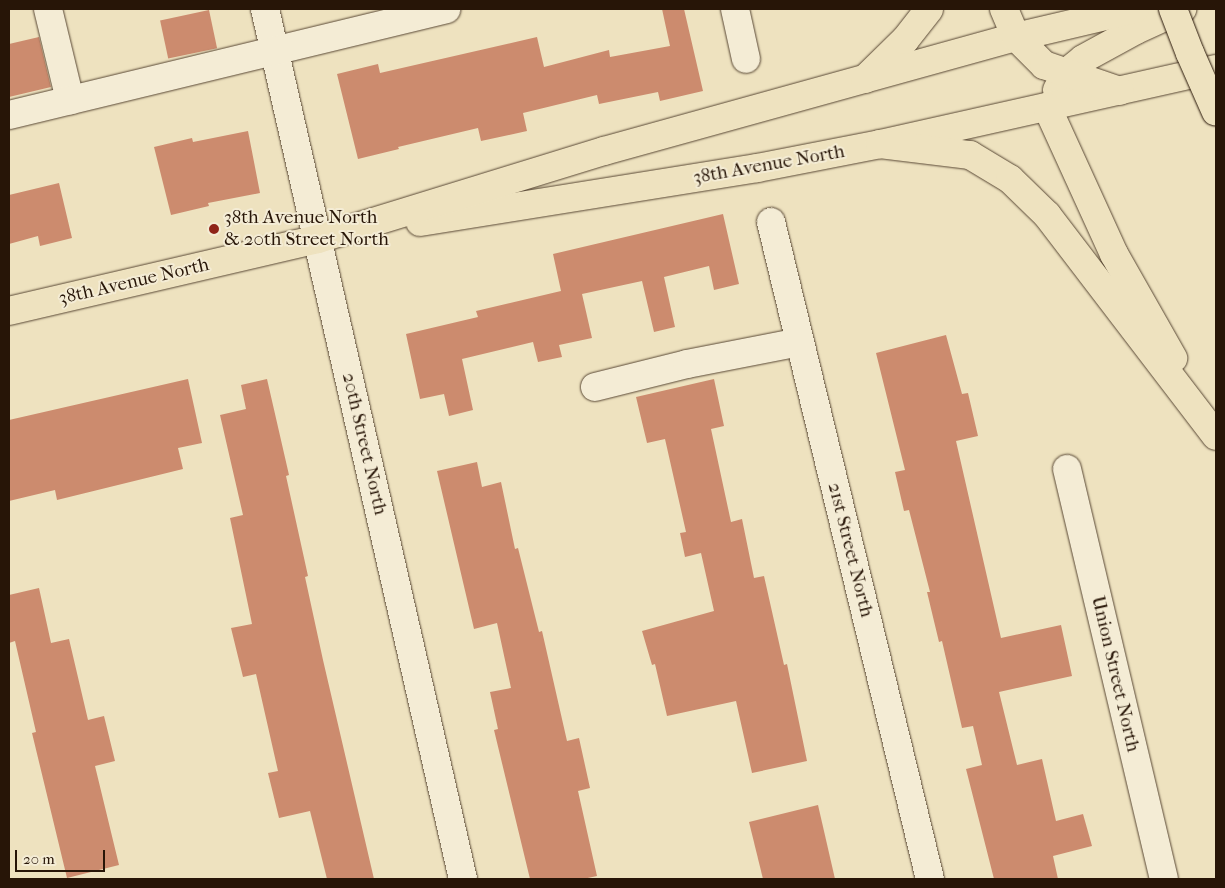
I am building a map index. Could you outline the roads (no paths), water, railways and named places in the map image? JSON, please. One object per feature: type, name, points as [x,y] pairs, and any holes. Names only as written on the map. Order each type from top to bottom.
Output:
[{"type":"main road","points":[[865,79],[904,40],[929,9]]},
{"type":"main road","points":[[1004,9],[1016,37],[1044,65],[1120,91]]},
{"type":"main road","name":"38th Avenue North","points":[[318,239],[604,151],[1016,37],[1135,9]]},
{"type":"main road","points":[[1173,9],[1216,112]]},
{"type":"main road","points":[[1182,9],[1136,30],[1083,59],[1066,73],[1047,107],[1114,254],[1216,435]]},
{"type":"main road","name":"38th Avenue North","points":[[9,311],[318,239],[757,168],[880,144],[1216,68]]},
{"type":"main road","points":[[880,144],[970,155],[1010,179],[1047,215],[1216,435]]},
{"type":"street","points":[[48,9],[70,100]]},
{"type":"street","name":"20th Street North","points":[[265,9],[463,879]]},
{"type":"street","points":[[9,115],[446,9]]},
{"type":"street","points":[[735,9],[746,59]]},
{"type":"street","name":"21st Street North","points":[[771,222],[930,879]]},
{"type":"street","points":[[595,386],[687,364],[800,342]]},
{"type":"street","name":"Union Street North","points":[[1067,469],[1164,879]]},
{"type":"place","name":"38th Avenue North & 20th Street North","points":[[214,229]]}]
